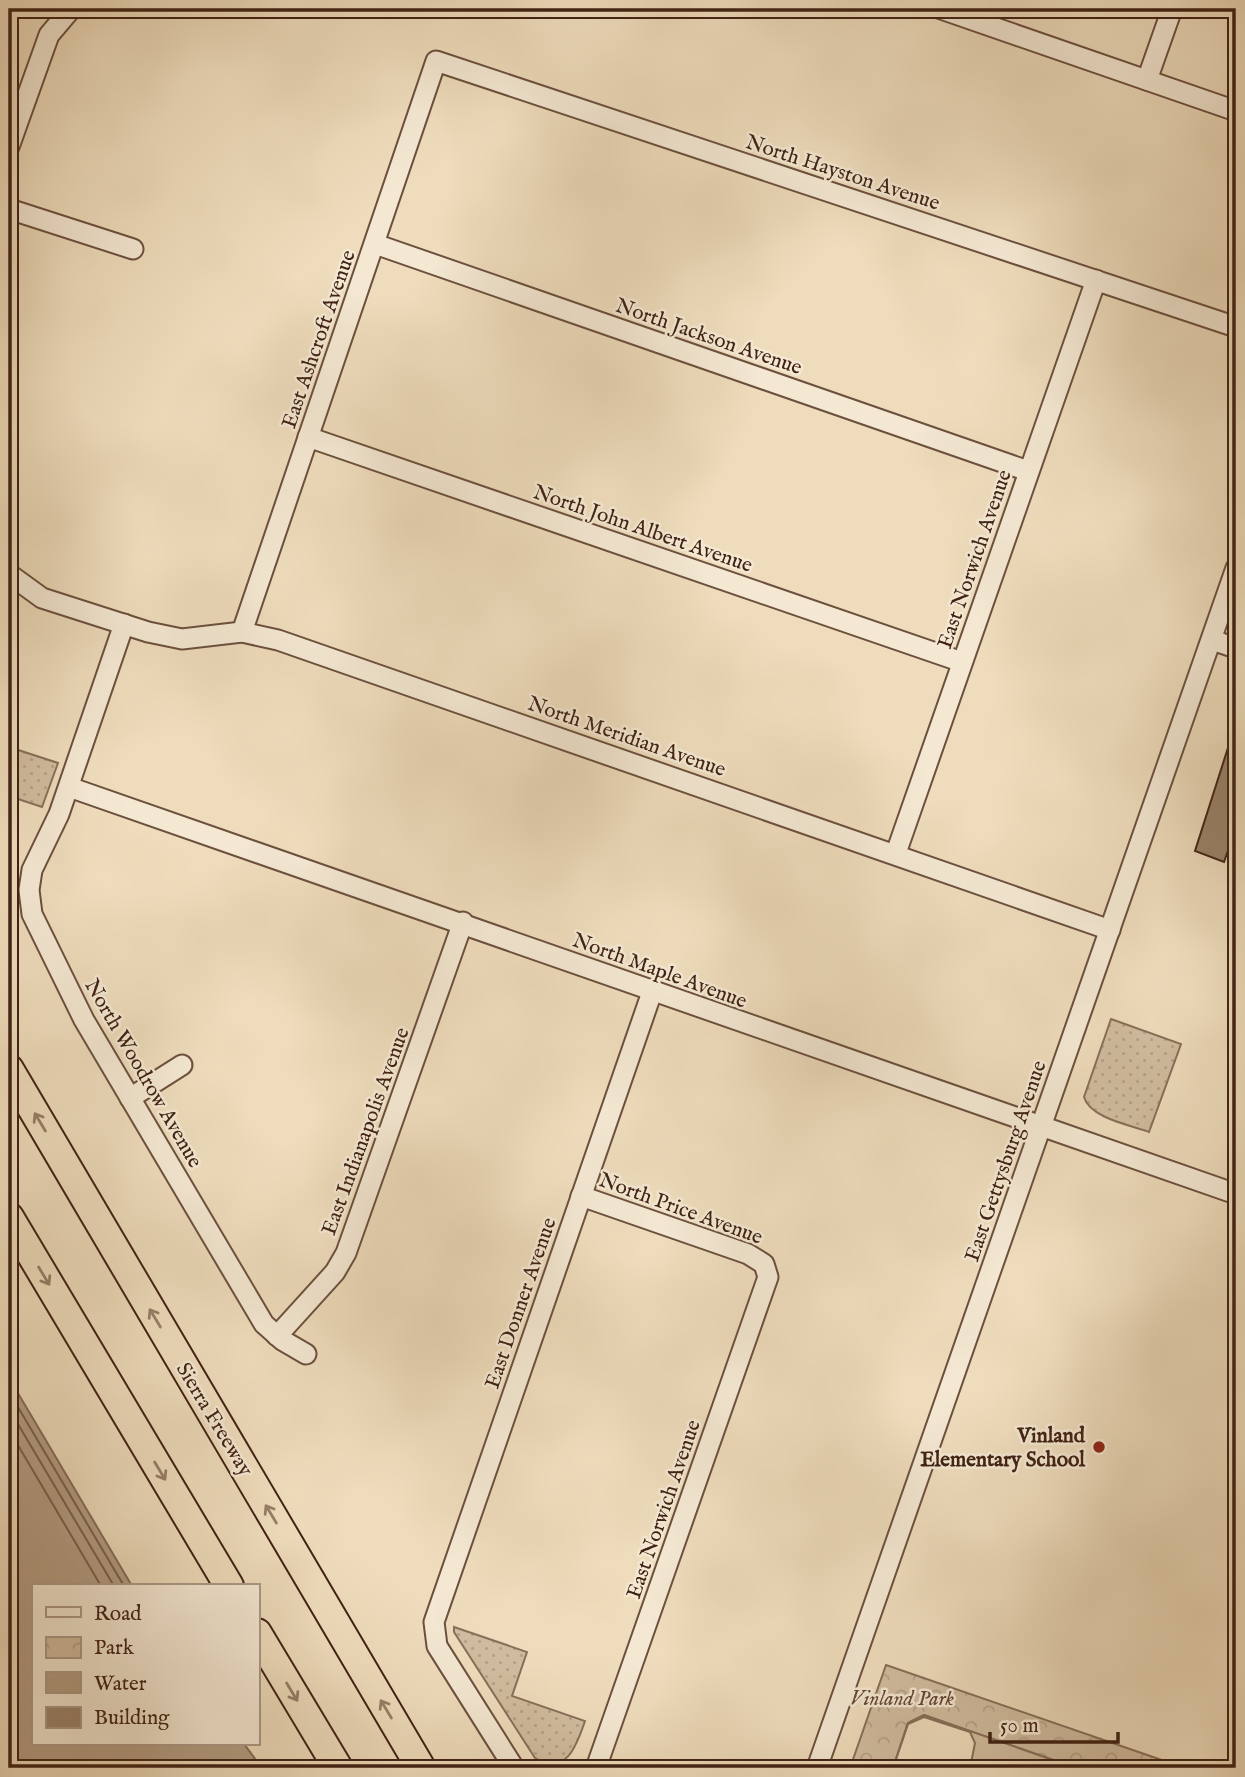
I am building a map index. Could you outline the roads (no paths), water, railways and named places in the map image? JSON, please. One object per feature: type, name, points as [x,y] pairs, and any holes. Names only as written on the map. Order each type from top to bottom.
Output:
[{"type":"highway","name":"Sierra Freeway","points":[[9,1069],[421,1768]]},
{"type":"highway","points":[[9,1217],[228,1584]]},
{"type":"highway","points":[[259,1636],[338,1768]]},
{"type":"street","points":[[9,147],[49,35],[71,9]]},
{"type":"street","points":[[941,9],[1236,111]]},
{"type":"street","points":[[1147,80],[1171,9]]},
{"type":"street","name":"East Ashcroft Avenue","points":[[242,632],[436,61]]},
{"type":"street","name":"North Hayston Avenue","points":[[436,61],[1236,327]]},
{"type":"street","points":[[9,208],[133,249]]},
{"type":"street","name":"North Jackson Avenue","points":[[375,244],[1028,471]]},
{"type":"street","name":"East Norwich Avenue","points":[[896,853],[1096,279]]},
{"type":"street","name":"North John Albert Avenue","points":[[309,437],[962,662]]},
{"type":"street","name":"East Gettysburg Avenue","points":[[817,1768],[1236,568]]},
{"type":"street","name":"North Meridian Avenue","points":[[9,574],[42,598],[181,639],[242,632],[278,639],[1110,930]]},
{"type":"street","name":"North Woodrow Avenue","points":[[124,624],[69,787],[32,870],[29,890],[32,915],[84,1020],[264,1324],[277,1336],[306,1354]]},
{"type":"street","points":[[1212,640],[1236,648]]},
{"type":"street","name":"North Maple Avenue","points":[[69,787],[463,922],[652,992],[1236,1194]]},
{"type":"street","name":"East Indianapolis Avenue","points":[[277,1336],[335,1272],[346,1253],[463,922]]},
{"type":"street","name":"East Donner Avenue","points":[[514,1768],[437,1646],[433,1630],[436,1612],[652,992]]},
{"type":"street","points":[[130,1098],[182,1065]]},
{"type":"street","name":"North Price Avenue","points":[[581,1196],[748,1254],[764,1264]]},
{"type":"street","name":"East Norwich Avenue","points":[[596,1768],[768,1277],[764,1264]]},
{"type":"water","points":[[9,1378],[131,1584],[32,1584],[32,1746],[246,1746],[262,1768],[9,1768]]},
{"type":"place","name":"Vinland Elementary School","points":[[1099,1447]]},
{"type":"park label","name":"Vinland Park","points":[[902,1698]]}]
